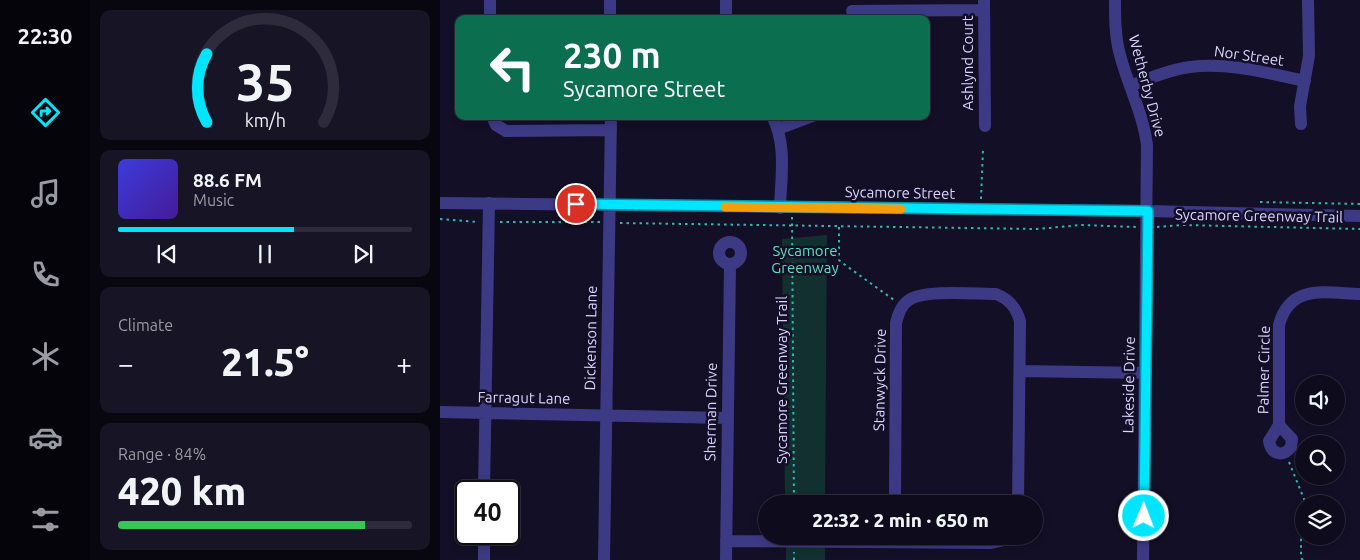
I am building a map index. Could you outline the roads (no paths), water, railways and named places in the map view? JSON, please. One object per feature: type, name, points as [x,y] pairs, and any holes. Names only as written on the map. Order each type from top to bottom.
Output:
[{"type":"street","points":[[490,0],[490,15]]},
{"type":"street","points":[[610,0],[610,15]]},
{"type":"street","points":[[726,0],[726,15]]},
{"type":"street","name":"Wetherby Drive","points":[[1115,0],[1117,42],[1130,86],[1142,116],[1147,145],[1148,211]]},
{"type":"street","points":[[1301,124],[1300,106],[1309,56],[1308,0]]},
{"type":"street","points":[[852,10],[984,5]]},
{"type":"street","name":"Ashlynd Court","points":[[984,5],[985,126]]},
{"type":"street","name":"Nor Street","points":[[1130,86],[1173,71],[1207,66],[1241,68],[1305,81]]},
{"type":"street","points":[[494,120],[496,125],[506,131],[611,130]]},
{"type":"street","name":"Dickenson Lane","points":[[604,560],[610,120]]},
{"type":"street","points":[[774,120],[782,143],[780,208]]},
{"type":"street","points":[[778,129],[802,120]]},
{"type":"street","name":"Sycamore Street","points":[[440,203],[1148,211],[1360,216]]},
{"type":"street","points":[[484,480],[489,204]]},
{"type":"street","name":"Lakeside Drive","points":[[1143,560],[1148,211]]},
{"type":"street","name":"Sherman Drive","points":[[726,560],[730,264]]},
{"type":"street","name":"Palmer Circle","points":[[1279,424],[1292,440],[1291,448],[1286,453],[1277,454],[1270,445],[1270,437],[1279,424],[1279,325],[1282,314],[1288,304],[1296,297],[1307,293],[1360,294]]},
{"type":"street","name":"Stanwyck Drive","points":[[895,495],[896,323],[902,306],[908,300],[923,294],[996,294],[1004,297],[1014,307],[1020,321],[1020,371]]},
{"type":"street","points":[[1018,495],[1020,371],[1146,373]]},
{"type":"street","name":"Farragut Lane","points":[[440,412],[727,418]]},
{"type":"street","points":[[726,541],[758,541]]},
{"type":"street","points":[[484,545],[484,560]]},
{"type":"park label","name":"Sycamore Greenway","points":[[805,260]]}]
